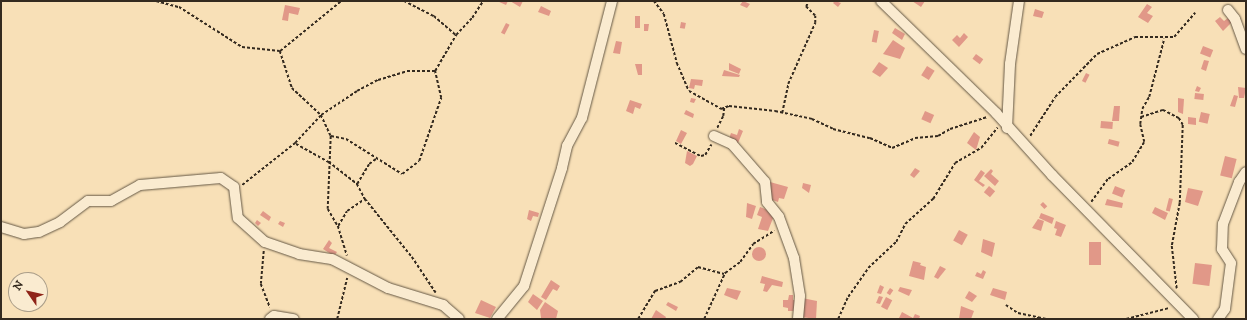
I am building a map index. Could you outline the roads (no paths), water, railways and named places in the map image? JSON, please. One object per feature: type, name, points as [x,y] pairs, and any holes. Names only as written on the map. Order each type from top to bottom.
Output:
[{"type":"street","points":[[497,319],[524,286],[562,168],[567,146],[582,118],[612,1]]},
{"type":"street","points":[[881,1],[996,113],[1005,125],[1086,208],[1177,306],[1193,319]]},
{"type":"street","points":[[1005,125],[1010,64],[1019,1]]},
{"type":"street","points":[[1228,10],[1235,19],[1246,49]]},
{"type":"street","points":[[714,136],[732,144],[764,179],[767,202],[779,217],[783,226],[795,266],[800,296],[798,319]]},
{"type":"street","points":[[1218,319],[1225,309],[1231,263],[1222,249],[1223,224],[1239,182],[1246,172]]},
{"type":"street","points":[[1,227],[24,234],[39,232],[60,222],[88,201],[108,202],[140,185],[217,178],[234,187],[238,218],[265,242],[299,254],[328,258],[393,290],[444,304],[459,319]]},
{"type":"street","points":[[272,318],[294,319]]}]
